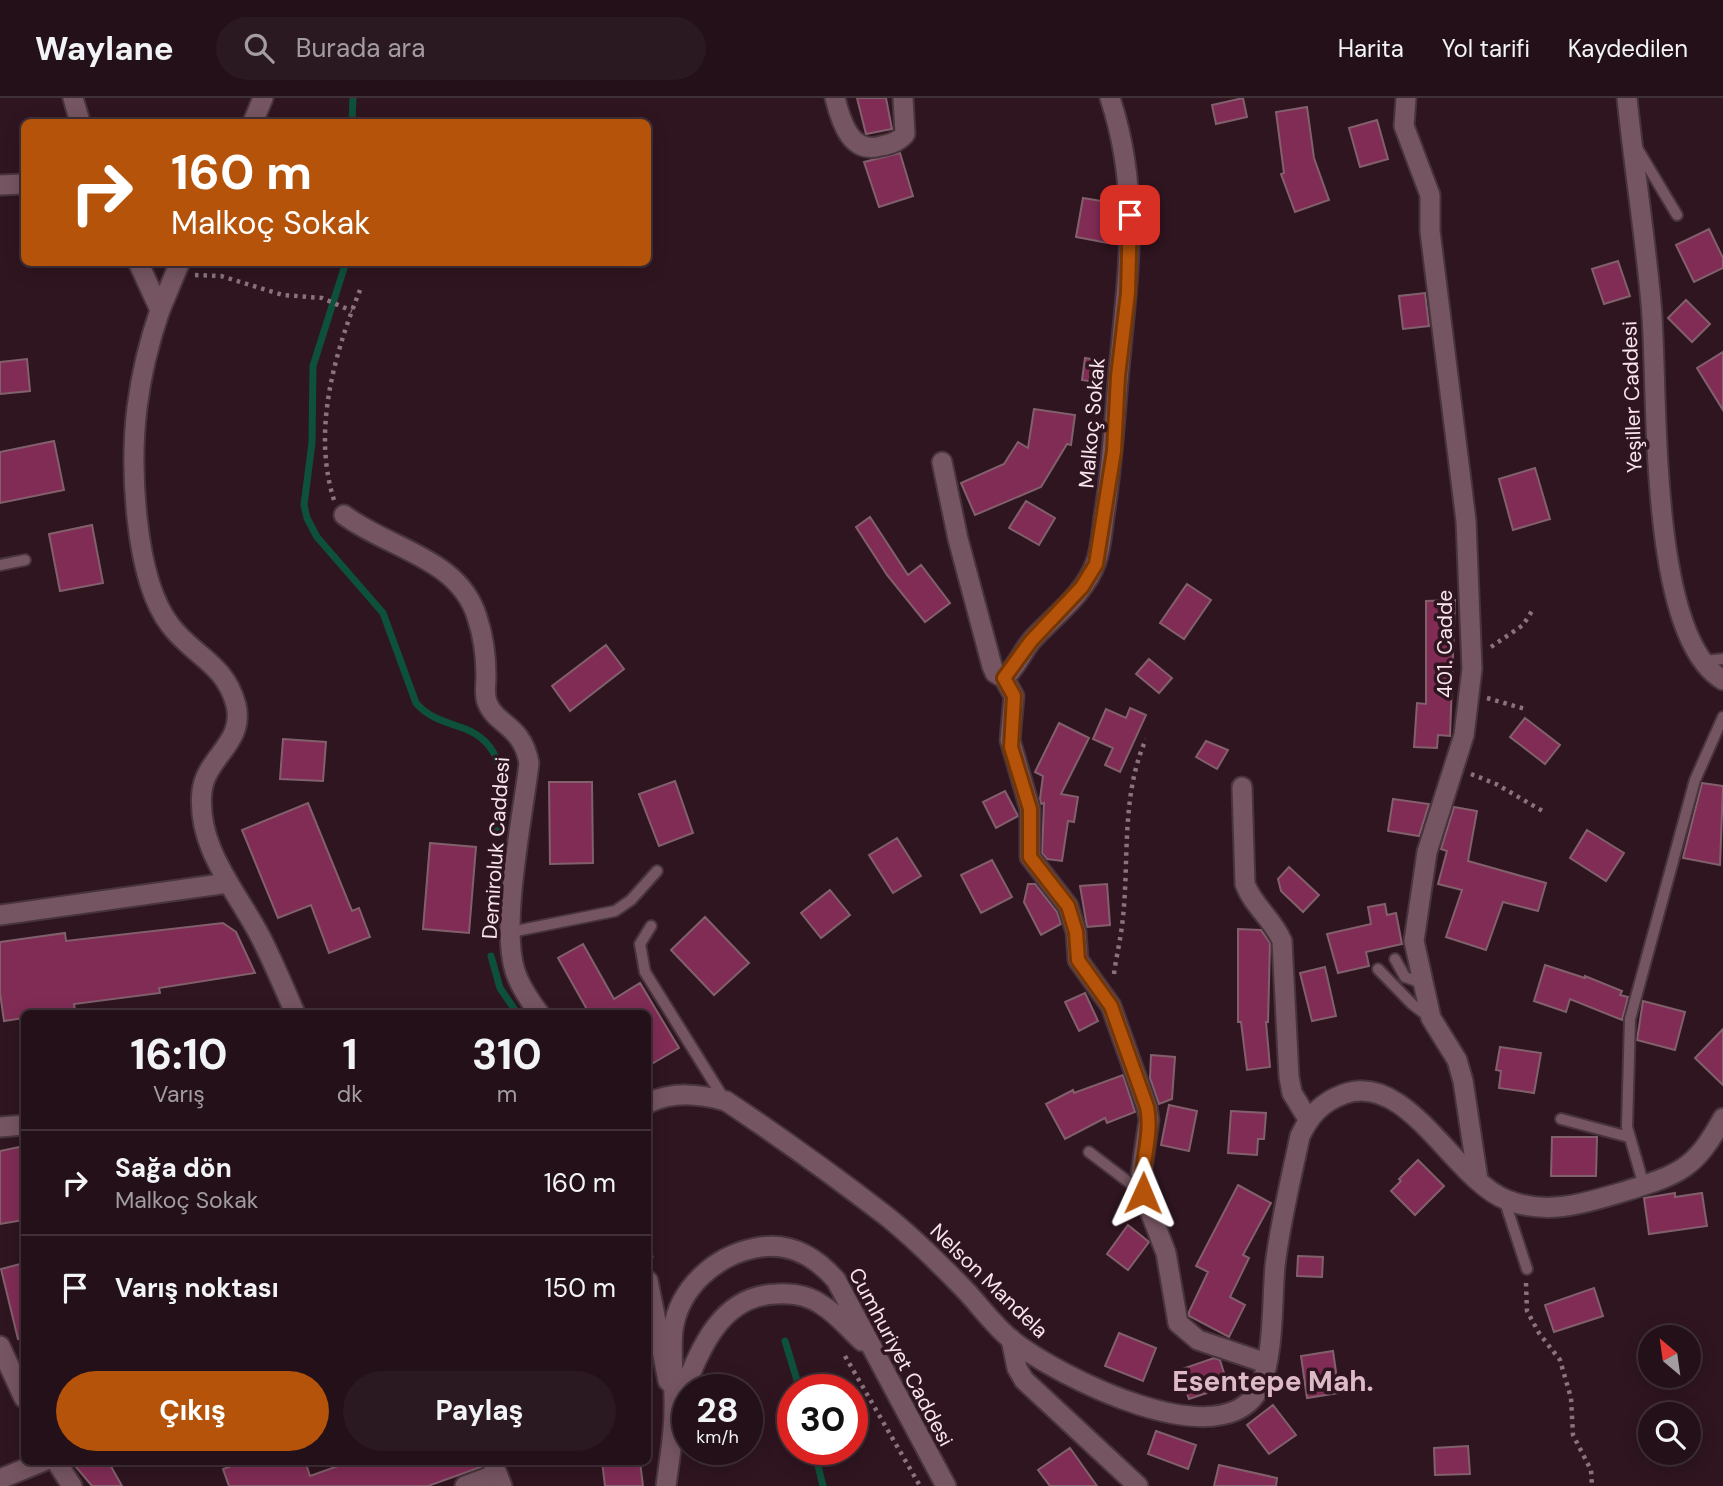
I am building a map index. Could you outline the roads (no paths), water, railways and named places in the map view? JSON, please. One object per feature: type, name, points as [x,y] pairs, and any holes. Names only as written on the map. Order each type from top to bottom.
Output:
[{"type":"street","points":[[73,98],[79,119]]},
{"type":"street","points":[[254,119],[262,98]]},
{"type":"street","points":[[835,98],[846,131],[861,147],[870,149],[891,144],[905,134],[903,98]]},
{"type":"street","name":"Malkoç Sokak","points":[[1004,678],[1031,641],[1082,587],[1096,564],[1101,545],[1114,451],[1118,376],[1128,293],[1130,189],[1125,150],[1110,98]]},
{"type":"street","name":"401. Cadde","points":[[1406,98],[1404,125],[1430,195],[1430,232],[1462,479],[1466,521],[1470,687],[1464,734],[1427,852],[1417,903],[1414,941],[1431,1018],[1457,1060],[1463,1081],[1478,1180]]},
{"type":"street","name":"Yeşiller Caddesi","points":[[1627,98],[1651,304],[1657,470],[1670,571],[1685,625],[1713,660],[1723,680]]},
{"type":"street","points":[[0,185],[21,184]]},
{"type":"street","points":[[140,266],[160,310]]},
{"type":"street","points":[[184,266],[160,310],[150,342],[137,410],[136,488],[140,531],[152,590],[159,608],[171,627],[213,663],[225,679],[237,710],[233,740],[213,766],[202,788],[209,846],[260,936],[294,1010]]},
{"type":"street","points":[[942,462],[957,539],[990,660],[995,673],[1004,678],[1014,696],[1011,747],[1030,809],[1030,857],[1068,906],[1076,932],[1078,960],[1111,1006],[1149,1120],[1141,1174],[1143,1193],[1166,1253],[1178,1323],[1198,1340],[1266,1363]]},
{"type":"street","name":"Demiroluk Caddesi","points":[[344,515],[386,542],[446,569],[468,596],[477,616],[485,654],[486,700],[491,710],[515,730],[526,749],[529,763],[510,932],[516,973],[537,1010]]},
{"type":"street","points":[[1242,787],[1245,884],[1282,941],[1289,1077],[1292,1093],[1308,1119],[1327,1100],[1350,1092],[1370,1091],[1386,1096],[1404,1107],[1478,1180],[1504,1199],[1553,1209],[1583,1204],[1644,1186],[1687,1168],[1710,1142],[1723,1118]]},
{"type":"street","points":[[0,915],[228,883]]},
{"type":"street","name":"Nelson Mandela","points":[[651,1102],[670,1095],[701,1094],[726,1101],[885,1216],[938,1261],[1011,1339],[1045,1364],[1099,1389],[1152,1408],[1186,1416],[1222,1415],[1246,1404],[1259,1387],[1266,1363],[1276,1263],[1300,1136],[1308,1119]]},
{"type":"street","points":[[0,1127],[21,1125]]},
{"type":"street","name":"Cumhuriyet Caddesi","points":[[674,1374],[673,1332],[677,1313],[697,1279],[715,1265],[740,1252],[758,1247],[793,1249],[823,1265],[848,1300],[870,1349],[946,1486]]},
{"type":"street","points":[[692,1374],[712,1331],[741,1302],[764,1294],[806,1296],[824,1305],[870,1349]]},
{"type":"street","points":[[651,1296],[672,1402]]},
{"type":"street","points":[[1011,1339],[1017,1368],[1024,1380],[1138,1486]]},
{"type":"street","points":[[0,1346],[21,1391]]},
{"type":"street","name":"Cumhuriyet Caddesi","points":[[666,1486],[672,1430]]},
{"type":"street","points":[[0,1479],[34,1465]]},
{"type":"street","points":[[59,1465],[72,1486]]},
{"type":"street","points":[[465,1486],[497,1474]]},
{"type":"lane","points":[[1631,140],[1677,215]]},
{"type":"lane","points":[[0,565],[25,560]]},
{"type":"lane","points":[[1644,1186],[1629,1137],[1630,1019],[1695,780],[1723,717]]},
{"type":"lane","points":[[510,932],[615,911],[631,900],[657,870]]},
{"type":"lane","points":[[651,926],[640,944],[645,972],[726,1101]]},
{"type":"lane","points":[[1395,959],[1405,977],[1422,983]]},
{"type":"lane","points":[[1378,969],[1412,1004],[1431,1018]]},
{"type":"lane","points":[[1561,1119],[1629,1137]]},
{"type":"lane","points":[[1089,1152],[1143,1193]]},
{"type":"lane","points":[[1504,1199],[1527,1269]]},
{"type":"waterway","points":[[352,119],[353,98]]},
{"type":"waterway","points":[[345,266],[313,366],[312,443],[304,505],[307,518],[317,537],[383,613],[416,703],[432,716],[479,736],[490,747],[497,759],[501,788],[495,835]]},
{"type":"waterway","points":[[491,956],[500,988],[515,1010]]},
{"type":"waterway","points":[[785,1341],[795,1374]]},
{"type":"waterway","points":[[818,1465],[823,1486]]},
{"type":"district","name":"Esentepe Mah.","points":[[1273,1381]]}]
